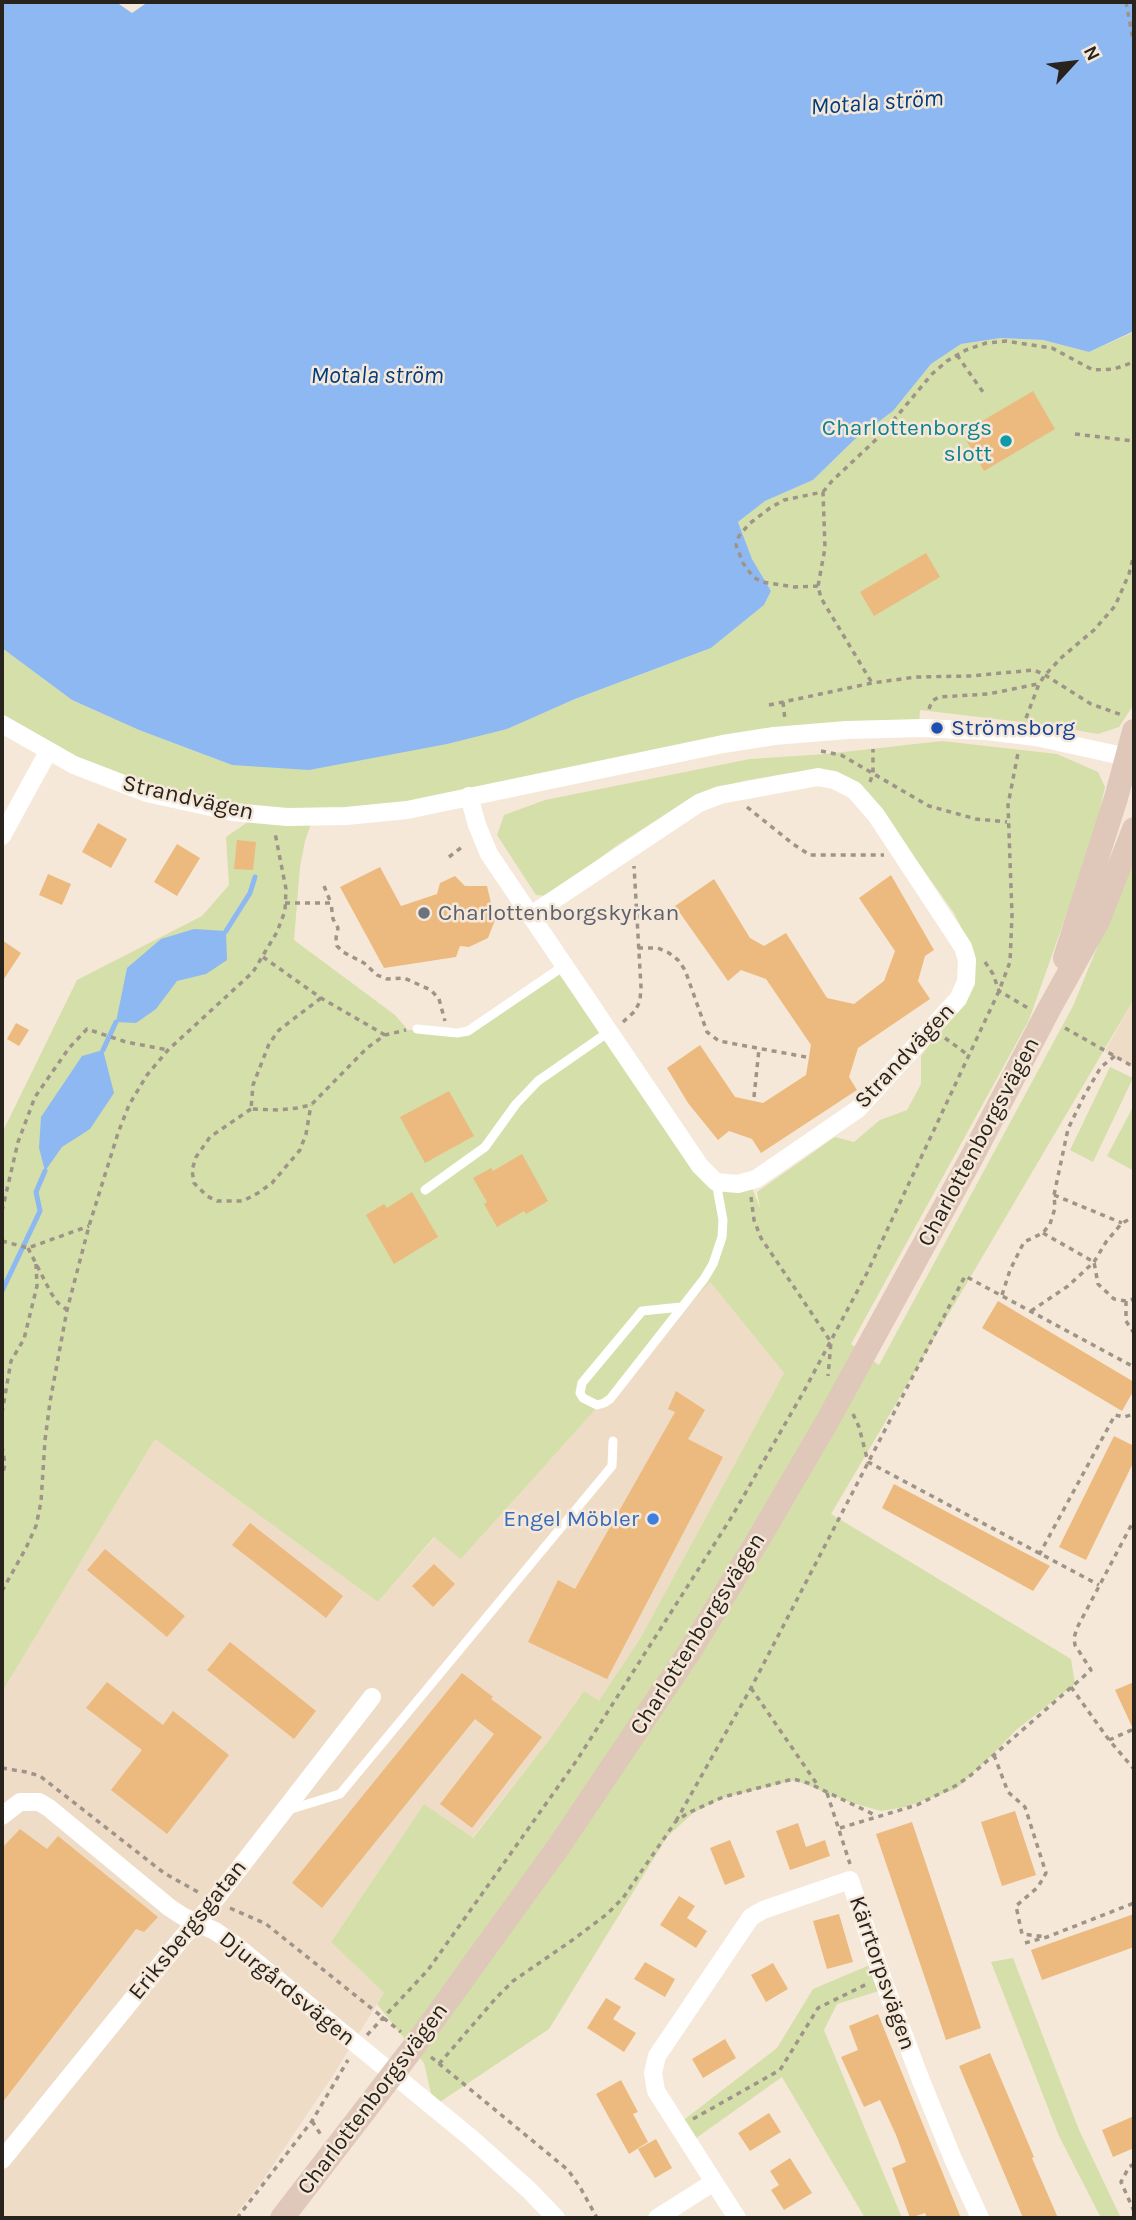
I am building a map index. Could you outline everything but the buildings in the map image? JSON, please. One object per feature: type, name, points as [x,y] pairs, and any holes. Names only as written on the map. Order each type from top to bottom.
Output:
[{"type":"main road","name":"Charlottenborgsvägen","points":[[1048,1016],[1131,758],[1131,724]]},
{"type":"main road","name":"Charlottenborgsvägen","points":[[282,2218],[393,2074],[559,1846],[690,1651],[758,1541],[846,1387],[1048,1016],[1098,921],[1134,829]]},
{"type":"street","name":"Strandvägen","points":[[2,724],[48,752],[98,776],[147,793],[197,806],[261,816],[315,818],[407,810],[759,737],[846,730],[929,728],[986,731],[1056,741],[1131,758]]},
{"type":"street","points":[[2,836],[48,752]]},
{"type":"street","name":"Strandvägen","points":[[531,915],[699,803],[720,794],[818,777],[844,784],[854,790],[876,816],[963,947],[967,960],[963,991],[858,1110],[766,1173],[750,1181]]},
{"type":"street","points":[[470,796],[489,854],[700,1166],[716,1181],[729,1185],[750,1181]]},
{"type":"street","name":"Eriksbergsgatan","points":[[2,2160],[215,1900],[372,1697]]},
{"type":"street","name":"Djurgårdsvägen","points":[[2,1816],[20,1801],[39,1802],[170,1908],[234,1944],[502,2165],[555,2218]]},
{"type":"street","name":"Kärrtorpsvägen","points":[[737,2218],[656,2091],[653,2073],[657,2056],[746,1923],[763,1910],[850,1880],[882,1977],[934,2113],[980,2218]]},
{"type":"street","points":[[657,2218],[714,2182]]},
{"type":"lane","points":[[416,1029],[468,1031],[565,965]]},
{"type":"lane","points":[[425,1190],[485,1147],[516,1104],[538,1081],[610,1031]]},
{"type":"lane","points":[[681,1307],[642,1311],[582,1383],[580,1393],[583,1398],[597,1405],[610,1398],[704,1279],[713,1264],[722,1237],[723,1220],[716,1181]]},
{"type":"lane","points":[[283,1812],[340,1794],[612,1466],[613,1441]]},
{"type":"path","points":[[1126,2],[1134,45]]},
{"type":"path","points":[[818,586],[794,587],[762,582],[753,577],[743,563],[736,545],[739,536],[749,524],[770,508],[792,498],[822,492],[881,434],[932,374],[957,355],[986,343],[1006,341],[1052,348],[1093,370],[1114,369],[1134,362]]},
{"type":"path","points":[[957,355],[985,395]]},
{"type":"path","points":[[1075,434],[1134,441]]},
{"type":"path","points":[[822,492],[825,548],[818,586],[821,598],[872,683]]},
{"type":"path","points":[[1024,723],[1045,675],[1094,630],[1115,606],[1129,575],[1134,554]]},
{"type":"path","points":[[769,705],[872,683],[916,677],[970,676],[1034,670],[1131,724]]},
{"type":"path","points":[[929,709],[932,701],[939,697],[988,694],[1039,684]]},
{"type":"path","points":[[237,2218],[312,2120],[358,2046],[428,1970],[577,1759],[731,1518],[831,1342],[867,1273],[999,991],[1010,962],[1012,939],[1007,806],[1019,747]]},
{"type":"path","points":[[873,750],[873,773],[913,798],[960,815],[1007,822]]},
{"type":"path","points":[[738,791],[742,803],[810,855],[891,855],[900,852]]},
{"type":"path","points":[[2,1591],[36,1526],[41,1502],[48,1415],[67,1310],[105,1172],[129,1105],[147,1075],[168,1050],[253,972],[277,932],[285,911],[285,903],[284,872],[275,831]]},
{"type":"path","points":[[449,857],[462,847]]},
{"type":"path","points":[[610,1031],[629,1017],[640,1001],[633,847]]},
{"type":"path","points":[[324,886],[338,928],[337,946],[377,975],[387,979],[404,978],[431,990],[439,999],[447,1032]]},
{"type":"path","points":[[285,903],[331,903]]},
{"type":"path","points":[[638,948],[658,948],[678,960],[685,970],[707,1032],[719,1041],[806,1057]]},
{"type":"path","points":[[263,957],[321,998],[385,1035]]},
{"type":"path","points":[[999,991],[1048,1016],[1134,1067]]},
{"type":"path","points":[[251,1109],[253,1084],[269,1044],[279,1030],[321,998]]},
{"type":"path","points":[[932,1028],[968,1055]]},
{"type":"path","points":[[2,1211],[18,1142],[34,1097],[69,1048],[87,1029],[126,1042],[168,1050]]},
{"type":"path","points":[[311,1105],[278,1110],[251,1109],[210,1137],[196,1157],[192,1170],[194,1183],[207,1196],[217,1201],[243,1201],[258,1193],[272,1183],[300,1150],[311,1105],[368,1048],[385,1035],[416,1029]]},
{"type":"path","points":[[754,1097],[759,1049]]},
{"type":"path","points":[[1002,1295],[1010,1270],[1024,1242],[1043,1233],[1050,1224],[1068,1129],[1101,1067],[1115,1056]]},
{"type":"path","points":[[750,1181],[754,1220],[761,1238],[831,1342]]},
{"type":"path","points":[[1054,1195],[1122,1223]]},
{"type":"path","points":[[1031,1311],[1068,1286],[1094,1262],[1122,1223],[1134,1217]]},
{"type":"path","points":[[2,1241],[28,1248],[89,1226]]},
{"type":"path","points":[[1043,1233],[1094,1262]]},
{"type":"path","points":[[28,1248],[51,1293],[67,1310]]},
{"type":"path","points":[[1094,1262],[1098,1284],[1114,1299],[1134,1299]]},
{"type":"path","points":[[2,1413],[11,1361],[24,1339],[37,1286],[36,1264]]},
{"type":"path","points":[[597,2218],[568,2171],[439,2064],[496,1997],[607,1914],[623,1898],[676,1821],[751,1688],[965,1276],[1134,1367]]},
{"type":"path","points":[[1126,1301],[1126,1321],[1134,1333]]},
{"type":"path","points":[[1039,1555],[1115,1415],[1124,1417],[1134,1414]]},
{"type":"path","points":[[2,1446],[5,1464],[2,1476]]},
{"type":"path","points":[[868,1462],[1099,1585]]},
{"type":"path","points":[[840,1828],[931,1799],[971,1775],[1091,1670],[1075,1645],[1074,1638],[1099,1585],[1134,1523]]},
{"type":"path","points":[[1071,1687],[1109,1740],[1134,1769]]},
{"type":"path","points":[[751,1688],[820,1788]]},
{"type":"path","points":[[1109,1740],[1134,1729]]},
{"type":"path","points":[[994,1755],[1008,1792],[1025,1807],[1046,1873],[1038,1887],[1016,1906],[1022,1934],[1047,1937]]},
{"type":"path","points":[[2,1768],[40,1776],[182,1885],[266,1924],[383,2017]]},
{"type":"path","points":[[676,1821],[723,1797],[793,1779],[820,1788],[877,1816]]},
{"type":"path","points":[[827,1793],[850,1861],[850,1880]]},
{"type":"path","points":[[1025,1943],[1134,1903]]},
{"type":"path","points":[[679,2126],[780,2070],[818,2008],[882,1977]]},
{"type":"path","points":[[312,2120],[321,2135]]},
{"type":"path","points":[[1134,2164],[1129,2167],[1121,2182],[1134,2210]]},
{"type":"shaded area","points":[[1134,999],[1134,1068],[1105,1051]]},
{"type":"shaded area","points":[[710,1282],[784,1373],[641,1637],[599,1702],[584,1691],[472,1838],[424,1804],[331,1942],[384,1993],[261,2183],[233,2218],[2,2218],[2,1692],[155,1439],[378,1602],[435,1537],[462,1558]]},
{"type":"green space","points":[[1134,332],[1134,704],[1119,727],[1098,734],[920,710],[919,727],[640,761],[519,785],[314,815],[300,867],[294,940],[395,1015],[408,1030],[481,1027],[571,967],[716,1181],[750,1183],[760,1208],[757,1192],[835,1137],[854,1142],[880,1120],[907,1110],[921,1084],[921,1056],[970,990],[969,943],[954,913],[869,793],[847,777],[820,771],[743,781],[692,797],[616,846],[549,896],[536,895],[497,835],[504,815],[545,800],[750,759],[826,754],[942,741],[1057,754],[1098,772],[1105,787],[1094,836],[1029,1020],[851,1344],[879,1365],[1073,1006],[1134,858],[1134,999],[831,1514],[1071,1659],[1075,1684],[1016,1730],[956,1789],[905,1807],[881,1811],[849,1802],[795,1780],[722,1798],[693,1813],[667,1837],[549,2029],[434,2106],[424,2063],[377,2004],[384,1993],[331,1942],[424,1804],[473,1838],[584,1691],[599,1701],[641,1637],[784,1373],[710,1282],[461,1559],[434,1537],[378,1602],[155,1439],[2,1692],[2,1133],[77,980],[202,916],[229,885],[226,837],[261,813],[104,776],[2,723],[2,648],[72,700],[139,730],[232,765],[506,729],[575,699],[711,648],[764,605],[771,591],[752,559],[738,522],[765,501],[813,480],[854,440],[893,411],[931,364],[961,344],[1001,338],[1043,340],[1089,352]]},
{"type":"green space","points":[[1110,1067],[1133,1078],[1093,1162],[1070,1150]]},
{"type":"green space","points":[[1134,1105],[1134,1171],[1107,1156]]},
{"type":"green space","points":[[1013,1958],[1079,2130],[1121,2218],[1101,2218],[1059,2136],[991,1962]]},
{"type":"green space","points":[[884,1959],[892,1987],[837,2004],[824,2030],[902,2218],[865,2218],[782,2077],[692,2141],[681,2122],[777,2048],[813,1989]]},
{"type":"water","name":"Motala ström","points":[[2,2],[116,2],[132,13],[148,2],[1134,2],[1134,331],[1089,352],[1043,340],[1001,338],[961,344],[931,364],[893,411],[854,440],[813,480],[765,501],[738,522],[752,559],[771,591],[764,605],[711,648],[575,699],[507,729],[447,744],[309,770],[232,765],[139,730],[72,700],[2,648]]},
{"type":"water","points":[[194,929],[226,931],[227,960],[206,974],[177,981],[156,1009],[136,1023],[116,1022],[127,968],[161,939]]},
{"type":"water","points":[[103,1050],[114,1093],[90,1129],[62,1147],[45,1171],[39,1148],[41,1117],[82,1056]]},
{"type":"waterway","points":[[226,931],[250,893],[255,877]]},
{"type":"waterway","points":[[103,1050],[116,1022]]},
{"type":"waterway","points":[[2,1291],[40,1211],[36,1192],[45,1171]]},
{"type":"place","name":"Charlottenborgs slott","points":[[1006,441]]},
{"type":"place","name":"Strömsborg","points":[[937,728]]},
{"type":"place","name":"Charlottenborgskyrkan","points":[[424,913]]},
{"type":"place","name":"Engel Möbler","points":[[653,1519]]}]
